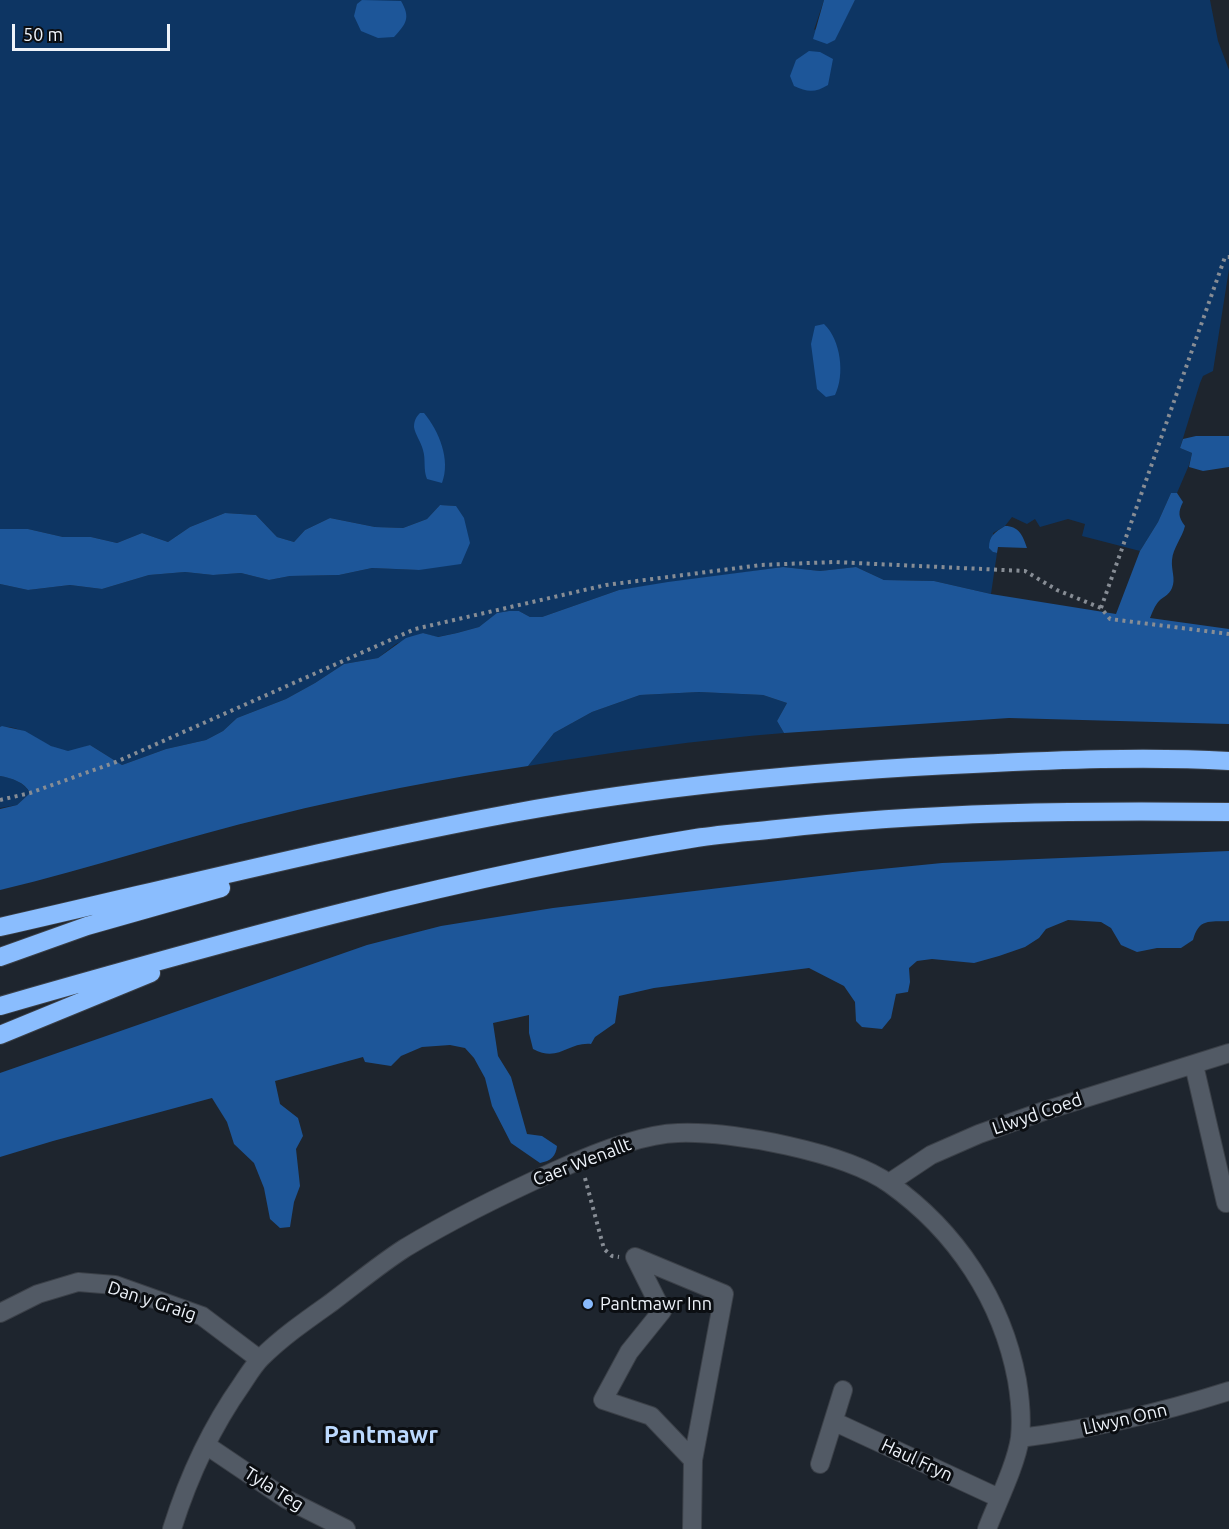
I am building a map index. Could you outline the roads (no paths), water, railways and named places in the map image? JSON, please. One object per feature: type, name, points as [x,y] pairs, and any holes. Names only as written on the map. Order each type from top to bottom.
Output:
[{"type":"highway","points":[[0,927],[413,833],[516,812],[608,798],[754,779],[845,771],[1088,758],[1229,760]]},
{"type":"highway","points":[[0,1006],[233,939],[448,886],[557,862],[699,838],[839,822],[967,814],[1119,810],[1229,812]]},
{"type":"highway","points":[[0,957],[87,927],[413,833]]},
{"type":"highway","points":[[0,1035],[233,939]]},
{"type":"street","name":"Llwyd Coed","points":[[889,1183],[931,1155],[979,1134],[1044,1111],[1229,1053]]},
{"type":"street","points":[[1194,1065],[1226,1203]]},
{"type":"street","name":"Caer Wenallt","points":[[172,1529],[181,1501],[206,1445],[231,1399],[259,1359],[318,1312],[403,1250],[480,1206],[580,1160],[628,1142],[677,1132],[779,1144],[823,1155],[864,1170],[889,1183],[937,1224],[974,1270],[997,1311],[1011,1351],[1020,1397],[1020,1438],[987,1529]]},
{"type":"street","points":[[692,1529],[693,1460],[724,1294],[635,1257],[662,1311],[629,1352],[603,1400],[651,1416],[693,1460]]},
{"type":"street","name":"Dan y Graig","points":[[0,1313],[38,1294],[78,1282],[115,1285],[202,1316],[259,1359]]},
{"type":"street","points":[[820,1464],[835,1422],[843,1390]]},
{"type":"street","name":"Llwyn Onn","points":[[1020,1438],[1069,1432],[1162,1412],[1229,1392]]},
{"type":"street","name":"Haul Fryn","points":[[835,1422],[999,1498]]},
{"type":"street","name":"Tyla Teg","points":[[206,1445],[286,1499],[346,1529]]},
{"type":"place","name":"Pantmawr Inn","points":[[588,1304]]},
{"type":"district","name":"Pantmawr","points":[[381,1435]]}]
